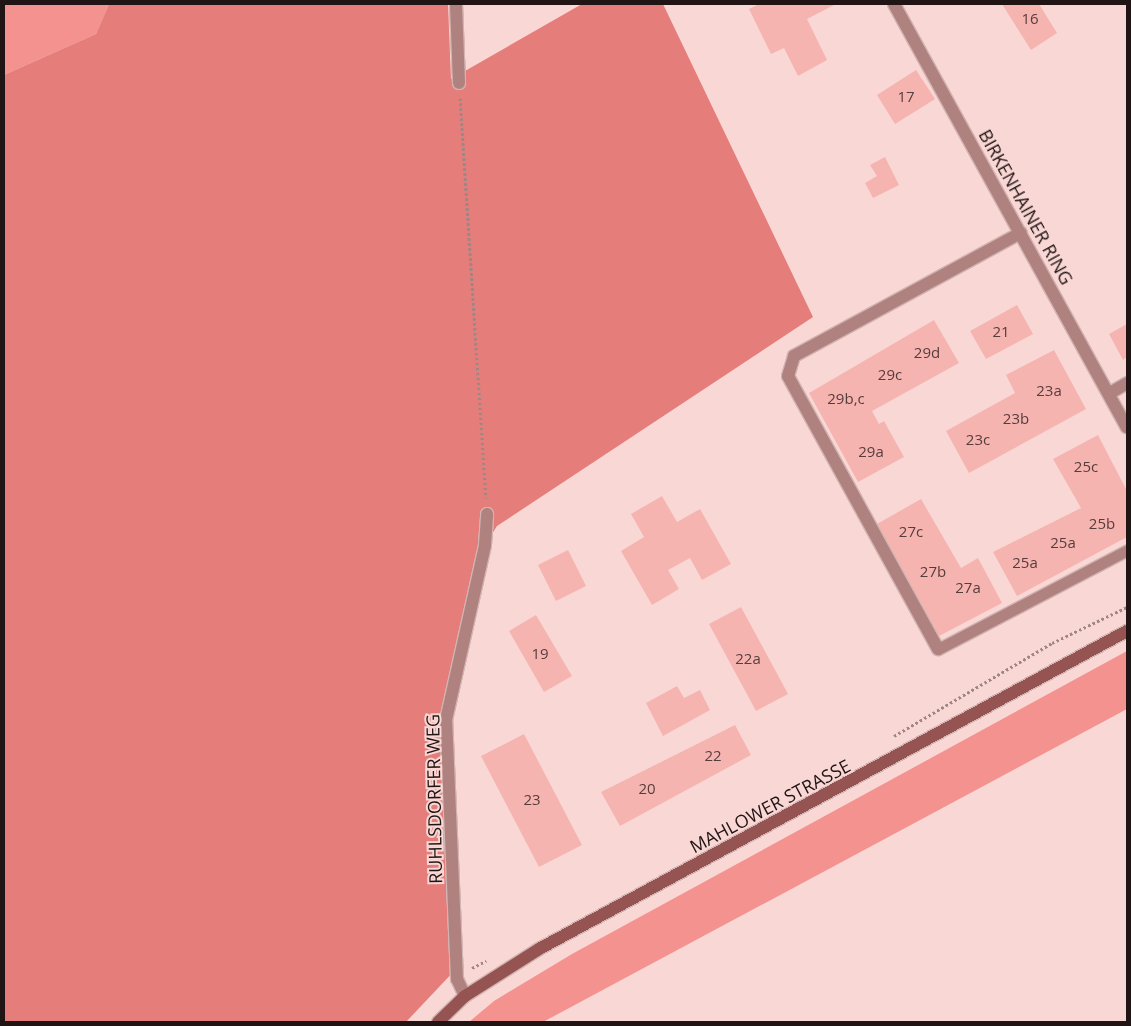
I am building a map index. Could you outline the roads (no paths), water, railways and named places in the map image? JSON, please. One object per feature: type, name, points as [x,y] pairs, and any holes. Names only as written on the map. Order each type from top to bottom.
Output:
[{"type":"main road","name":"MAHLOWER STRASSE","points":[[438,1022],[465,996],[539,949],[1127,631]]},
{"type":"street","points":[[456,4],[459,83]]},
{"type":"street","name":"BIRKENHAINER RING","points":[[894,4],[1110,393],[1127,427]]},
{"type":"street","points":[[938,649],[788,376],[794,356],[1021,233]]},
{"type":"street","points":[[1110,393],[1127,383]]},
{"type":"street","name":"RUHLSDORFER WEG","points":[[465,996],[456,979],[446,720],[485,545],[486,514]]},
{"type":"lane","points":[[938,649],[1127,550]]}]
